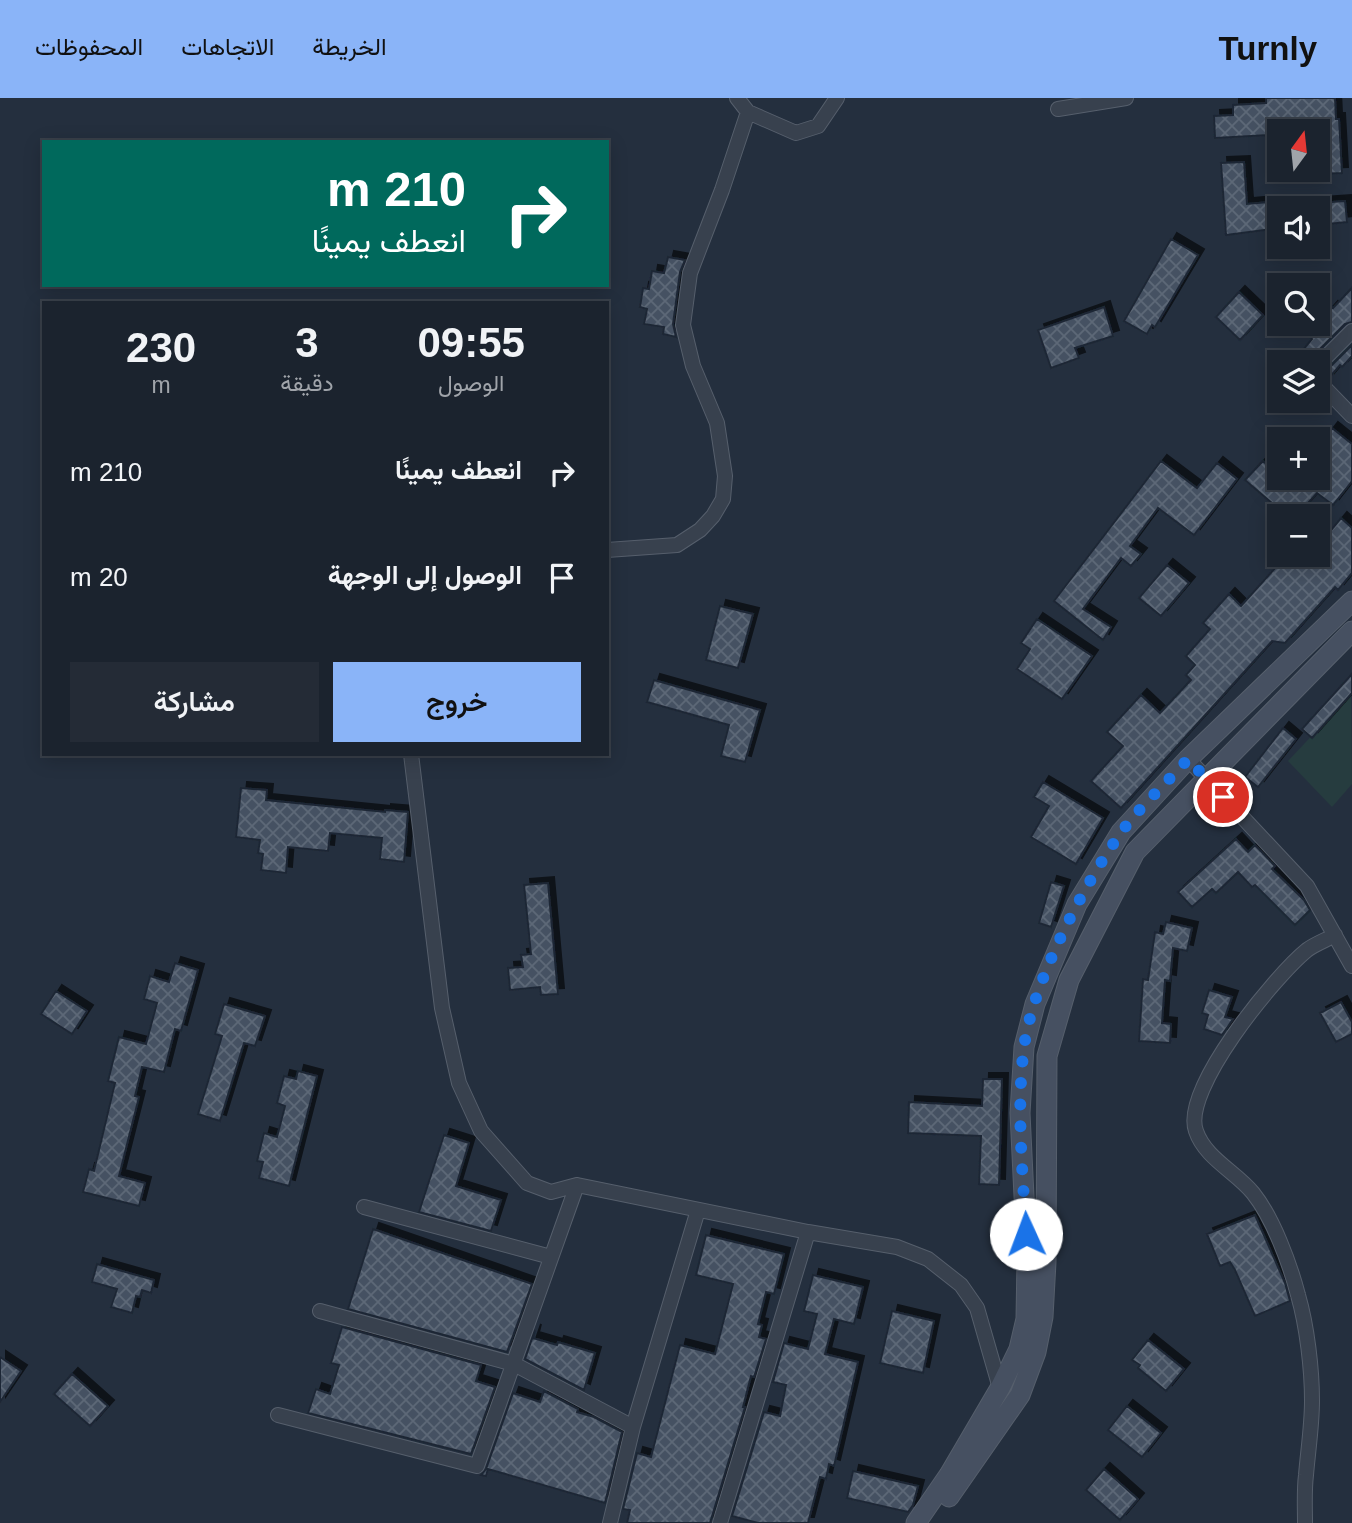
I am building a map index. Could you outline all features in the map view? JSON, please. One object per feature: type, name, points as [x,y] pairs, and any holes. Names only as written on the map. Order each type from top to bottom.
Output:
[{"type":"main road","points":[[916,1523],[949,1475],[1000,1388],[1019,1349],[1026,1319],[1027,1259],[1020,1113],[1024,1047],[1035,1004],[1077,904],[1121,832],[1188,759],[1352,601]]},
{"type":"main road","points":[[930,1523],[1020,1395],[1036,1352],[1044,1317],[1047,1056],[1069,980],[1135,852],[1352,631]]},
{"type":"street","points":[[737,98],[748,112],[796,133],[818,126],[837,98]]},
{"type":"street","points":[[1058,109],[1126,98]]},
{"type":"street","points":[[609,550],[677,545],[700,530],[723,499],[725,476],[717,423],[693,366],[683,325],[690,273],[748,112]]},
{"type":"street","points":[[1330,353],[1352,331]]},
{"type":"street","points":[[1330,392],[1352,416]]},
{"type":"street","points":[[411,756],[442,1008],[459,1083],[481,1131],[527,1183],[551,1192],[577,1185],[808,1232],[897,1247],[928,1259],[961,1285],[977,1308],[1000,1388]]},
{"type":"street","points":[[1188,759],[1307,886],[1352,966]]},
{"type":"street","points":[[1305,1523],[1305,1480],[1312,1401],[1306,1336],[1299,1297],[1281,1249],[1259,1204],[1252,1193],[1205,1147],[1195,1130],[1195,1104],[1217,1060],[1248,1016],[1293,962],[1309,948],[1335,935]]},
{"type":"street","points":[[278,1415],[477,1466],[577,1185]]},
{"type":"street","points":[[364,1208],[551,1257]]},
{"type":"street","points":[[610,1523],[633,1427],[698,1210]]},
{"type":"street","points":[[720,1523],[808,1232]]},
{"type":"street","points":[[320,1311],[514,1364],[633,1427]]},
{"type":"green space","points":[[1351,694],[1352,784],[1332,807],[1288,761]]},
{"type":"building","points":[[1266,98],[1335,98],[1342,173],[1330,174],[1330,119],[1267,119],[1267,135],[1215,138],[1214,116],[1233,115],[1233,105],[1266,103]]},
{"type":"building","points":[[1244,162],[1247,204],[1267,202],[1267,230],[1226,235],[1221,163]]},
{"type":"building","points":[[1345,201],[1347,222],[1330,224],[1330,202]]},
{"type":"building","points":[[1171,239],[1198,255],[1155,327],[1152,325],[1147,334],[1124,321]]},
{"type":"building","points":[[668,257],[685,260],[680,272],[673,324],[676,337],[663,334],[664,327],[644,324],[647,309],[640,307],[643,288],[649,289],[652,271],[664,273]]},
{"type":"building","points":[[1352,288],[1352,322],[1345,324],[1319,350],[1303,350],[1312,339],[1309,336],[1330,336],[1330,309]]},
{"type":"building","points":[[1239,292],[1263,315],[1240,340],[1216,317]]},
{"type":"building","points":[[1104,307],[1113,336],[1075,348],[1079,358],[1051,368],[1038,330]]},
{"type":"building","points":[[1352,345],[1352,356],[1330,377],[1330,367]]},
{"type":"building","points":[[1332,428],[1352,444],[1352,481],[1333,505],[1317,493],[1307,504],[1273,504],[1245,480],[1263,461],[1267,465],[1267,490],[1330,490]]},
{"type":"building","points":[[1161,461],[1197,488],[1217,463],[1237,479],[1194,535],[1158,508],[1130,546],[1141,554],[1131,566],[1121,558],[1083,609],[1111,627],[1103,640],[1054,601]]},
{"type":"building","points":[[1341,518],[1352,528],[1352,573],[1338,590],[1335,587],[1285,643],[1272,641],[1121,808],[1091,781],[1123,746],[1107,732],[1141,695],[1160,713],[1191,680],[1186,675],[1195,665],[1186,656],[1210,629],[1203,623],[1229,594],[1241,606],[1276,567],[1330,567],[1330,531]]},
{"type":"building","points":[[1167,565],[1189,583],[1161,616],[1139,598]]},
{"type":"building","points":[[720,606],[753,614],[738,668],[706,660]]},
{"type":"building","points":[[1037,619],[1092,656],[1062,699],[1017,669],[1030,649],[1021,643]]},
{"type":"building","points":[[1352,674],[1352,693],[1312,738],[1302,729]]},
{"type":"building","points":[[654,680],[760,710],[745,762],[721,756],[729,725],[647,702]]},
{"type":"building","points":[[1283,728],[1296,739],[1258,787],[1245,777]]},
{"type":"building","points":[[1043,782],[1103,818],[1076,864],[1031,837],[1049,806],[1034,797]]},
{"type":"building","points":[[241,788],[267,790],[266,800],[408,812],[404,862],[380,859],[382,838],[330,833],[328,851],[288,847],[286,873],[261,870],[263,854],[258,853],[260,840],[236,837]]},
{"type":"building","points":[[1236,839],[1248,852],[1255,845],[1275,866],[1272,869],[1304,900],[1310,910],[1295,925],[1238,872],[1216,893],[1212,889],[1192,907],[1178,892]]},
{"type":"building","points":[[1051,882],[1064,886],[1051,927],[1039,923]]},
{"type":"building","points":[[548,883],[558,994],[541,995],[540,987],[510,990],[508,968],[523,967],[521,955],[531,954],[524,885]]},
{"type":"building","points":[[1166,922],[1192,928],[1187,951],[1173,948],[1170,981],[1165,980],[1162,1023],[1171,1024],[1170,1043],[1139,1041],[1143,979],[1148,980],[1155,932],[1163,934]]},
{"type":"building","points":[[175,963],[198,970],[181,1031],[175,1029],[164,1072],[142,1067],[135,1096],[139,1097],[119,1176],[145,1183],[139,1206],[83,1192],[89,1169],[94,1171],[115,1083],[108,1081],[119,1037],[146,1044],[157,1003],[144,999],[150,976],[169,982]]},
{"type":"building","points":[[1209,990],[1232,997],[1225,1017],[1233,1019],[1222,1035],[1204,1029],[1208,1015],[1202,1013]]},
{"type":"building","points":[[56,991],[87,1011],[72,1034],[41,1014]]},
{"type":"building","points":[[1341,1002],[1352,1022],[1352,1034],[1336,1042],[1320,1013]]},
{"type":"building","points":[[224,1004],[265,1016],[255,1046],[244,1043],[220,1121],[198,1114],[222,1036],[215,1034]]},
{"type":"building","points":[[298,1071],[317,1076],[289,1186],[259,1178],[263,1162],[257,1161],[264,1133],[277,1137],[285,1106],[277,1103],[284,1076],[296,1079]]},
{"type":"building","points":[[983,1079],[1002,1079],[999,1185],[979,1184],[981,1136],[908,1133],[909,1102],[982,1106]]},
{"type":"building","points":[[444,1135],[469,1143],[456,1186],[501,1200],[491,1231],[419,1212]]},
{"type":"building","points":[[1255,1215],[1285,1283],[1290,1301],[1255,1316],[1235,1270],[1230,1262],[1220,1266],[1207,1234]]},
{"type":"building","points":[[373,1229],[532,1284],[507,1352],[348,1309]]},
{"type":"building","points":[[706,1235],[784,1254],[774,1294],[766,1292],[758,1324],[762,1325],[759,1337],[766,1339],[754,1377],[751,1376],[745,1407],[710,1523],[627,1523],[630,1510],[623,1509],[637,1453],[651,1457],[680,1345],[715,1354],[733,1284],[696,1275]]},
{"type":"building","points":[[97,1264],[154,1280],[151,1293],[142,1290],[140,1297],[136,1296],[132,1313],[111,1307],[117,1289],[92,1282]]},
{"type":"building","points":[[813,1275],[863,1287],[854,1324],[834,1319],[825,1354],[858,1362],[834,1466],[829,1464],[826,1479],[820,1477],[808,1523],[758,1523],[732,1516],[764,1412],[780,1416],[786,1385],[773,1382],[784,1343],[808,1349],[817,1314],[804,1311]]},
{"type":"building","points":[[892,1311],[934,1321],[923,1373],[880,1363]]},
{"type":"building","points":[[342,1327],[481,1365],[476,1381],[495,1387],[471,1454],[308,1413],[316,1389],[330,1394],[339,1365],[331,1363]]},
{"type":"building","points":[[535,1330],[533,1338],[595,1353],[584,1390],[525,1359]]},
{"type":"building","points":[[1148,1340],[1184,1369],[1166,1391],[1132,1360]]},
{"type":"building","points":[[0,1357],[21,1371],[0,1402]]},
{"type":"building","points":[[72,1374],[108,1406],[90,1426],[54,1394]]},
{"type":"building","points":[[544,1391],[578,1409],[577,1412],[594,1417],[622,1432],[605,1503],[488,1469],[486,1476],[481,1475],[486,1469],[513,1393],[540,1402]]},
{"type":"building","points":[[1127,1406],[1161,1433],[1142,1457],[1108,1430]]},
{"type":"building","points":[[1104,1469],[1138,1499],[1120,1520],[1086,1490]]},
{"type":"building","points":[[853,1471],[918,1486],[913,1505],[908,1512],[847,1498]]},
{"type":"route","points":[[1026,1234],[1020,1113],[1024,1047],[1035,1004],[1077,904],[1121,832],[1188,759],[1223,797]]}]
